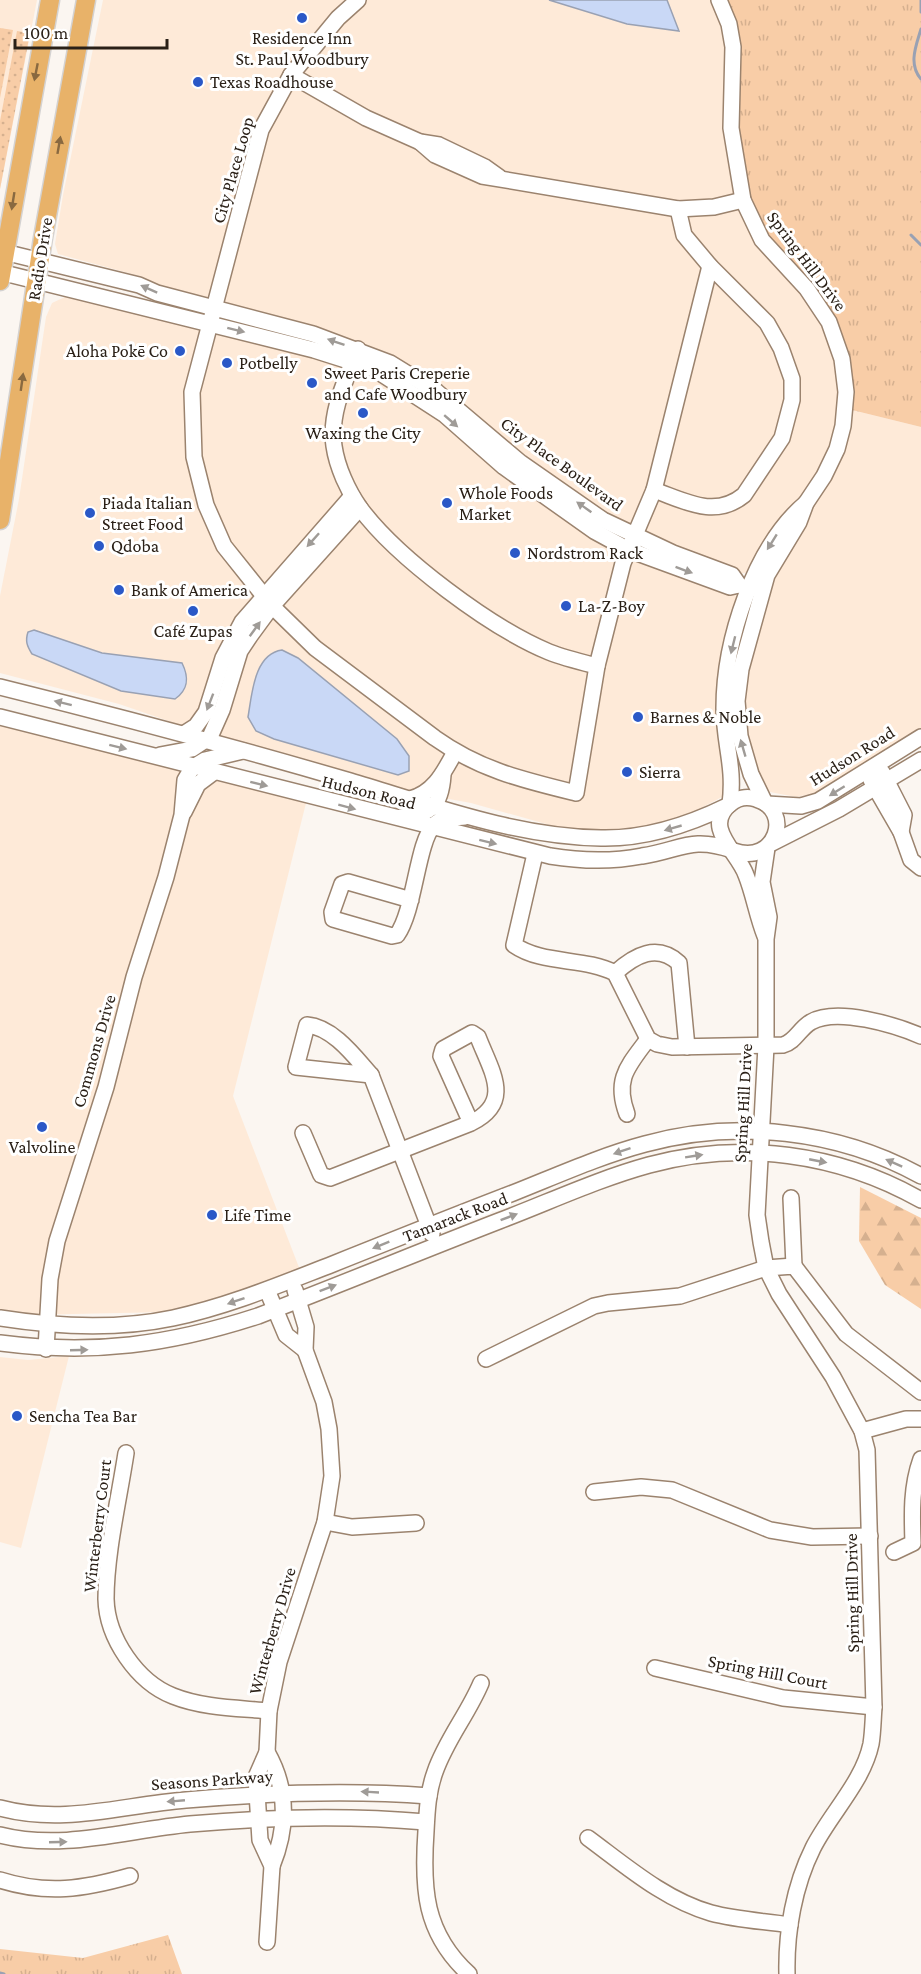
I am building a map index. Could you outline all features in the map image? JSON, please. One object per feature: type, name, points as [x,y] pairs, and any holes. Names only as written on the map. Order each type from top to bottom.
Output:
[{"type":"main road","name":"Radio Drive","points":[[0,275],[2,251],[50,0]]},
{"type":"main road","name":"Radio Drive","points":[[0,520],[39,260],[86,0]]},
{"type":"street","name":"City Place Loop","points":[[358,0],[338,18],[291,75],[261,130],[192,392],[194,457],[206,505],[224,546],[268,601],[315,648],[455,752],[504,774],[576,793],[597,666]]},
{"type":"street","name":"Spring Hill Drive","points":[[719,0],[729,24],[733,47],[730,128],[743,200],[766,245],[807,289],[823,311],[835,334],[842,359],[846,392],[841,437],[828,469],[806,503],[799,522],[767,574],[749,588],[725,689],[724,716],[733,769],[729,805]]},
{"type":"street","points":[[291,75],[366,118],[420,142],[439,145],[485,166],[499,177],[678,208],[714,207],[743,200]]},
{"type":"street","points":[[654,490],[704,508],[722,507],[736,502],[744,495],[782,438],[792,400],[792,379],[782,348],[767,324],[710,266],[684,235],[678,208]]},
{"type":"street","points":[[2,251],[39,260]]},
{"type":"street","name":"City Place Boulevard","points":[[39,260],[139,285],[157,293],[313,334],[355,355],[445,415],[512,473],[594,531],[632,543],[730,587],[749,588]]},
{"type":"street","points":[[355,355],[332,427],[337,460],[356,502],[372,524],[417,564],[489,617],[548,651],[597,666],[632,543],[654,490],[710,266]]},
{"type":"street","points":[[0,275],[36,281]]},
{"type":"street","name":"City Place Boulevard","points":[[36,281],[211,324],[355,355]]},
{"type":"street","points":[[186,733],[197,724],[207,709],[232,638],[356,502]]},
{"type":"street","name":"Spring Hill Drive","points":[[749,588],[737,709],[742,745],[766,803]]},
{"type":"street","points":[[150,756],[186,751],[208,740],[217,725],[240,651],[268,601]]},
{"type":"street","name":"Hudson Road","points":[[0,687],[186,733],[434,806],[549,833],[607,838],[667,830],[729,805]]},
{"type":"street","name":"Hudson Road","points":[[0,717],[535,854],[572,859],[614,860],[643,856],[699,842],[733,851]]},
{"type":"street","name":"Hudson Road","points":[[766,803],[810,805],[836,792],[921,737]]},
{"type":"street","points":[[194,767],[210,758],[246,751]]},
{"type":"street","points":[[410,799],[426,792],[443,775],[455,752]]},
{"type":"street","name":"Hudson Road","points":[[769,846],[921,760]]},
{"type":"street","name":"Commons Drive","points":[[46,1349],[50,1279],[57,1241],[106,1087],[134,977],[182,815],[186,777],[194,767]]},
{"type":"street","points":[[872,767],[881,784],[904,815],[901,832],[911,860],[921,868]]},
{"type":"street","points":[[182,815],[198,784],[214,772]]},
{"type":"street","points":[[392,818],[420,815],[434,806],[441,795],[443,775]]},
{"type":"street","points":[[747,797],[766,803],[777,823],[769,846],[751,855],[733,851],[720,833],[720,818],[729,805],[747,797]]},
{"type":"street","points":[[411,900],[348,882],[342,884],[332,912],[333,919],[392,936],[397,935],[411,900],[431,828],[445,819],[474,816]]},
{"type":"street","name":"Spring Hill Drive","points":[[769,846],[762,882],[769,917],[766,939],[766,1046],[757,1215],[766,1268],[779,1294],[833,1377],[862,1431],[867,1450],[874,1707],[871,1744],[865,1760],[812,1850],[790,1924],[787,1974]]},
{"type":"street","name":"Spring Hill Drive","points":[[733,851],[747,877],[766,939]]},
{"type":"street","points":[[535,854],[514,945],[522,950],[547,957],[588,963],[615,973],[648,1039],[664,1046],[737,1044],[766,1046],[790,1043],[812,1022],[827,1017],[877,1022],[921,1036]]},
{"type":"street","points":[[615,973],[625,964],[651,953],[663,952],[679,963],[687,1047]]},
{"type":"street","points":[[371,1075],[296,1067],[307,1025],[316,1027],[341,1042],[371,1075],[436,1245]]},
{"type":"street","points":[[303,1133],[325,1178],[399,1151],[471,1123],[486,1116],[493,1107],[497,1092],[496,1082],[478,1037],[472,1033],[443,1049],[441,1056],[471,1123]]},
{"type":"street","points":[[627,1114],[621,1098],[622,1078],[648,1039]]},
{"type":"street","name":"Tamarack Road","points":[[0,1318],[47,1324],[124,1325],[171,1318],[230,1303],[644,1144],[693,1134],[762,1131],[792,1134],[867,1151],[921,1176]]},
{"type":"street","name":"Tamarack Road","points":[[0,1343],[46,1349],[80,1350],[151,1344],[213,1330],[274,1310],[436,1245],[649,1165],[696,1155],[760,1152],[839,1165],[882,1180],[921,1200]]},
{"type":"street","points":[[791,1198],[794,1266],[846,1334],[921,1392]]},
{"type":"street","points":[[486,1359],[594,1306],[680,1296],[766,1268],[794,1266]]},
{"type":"street","name":"Winterberry Drive","points":[[272,1866],[261,1840],[257,1821],[256,1777],[267,1752],[269,1711],[279,1662],[325,1522],[332,1476],[329,1430],[324,1402],[305,1350],[306,1327],[291,1280]]},
{"type":"street","name":"Winterberry Drive","points":[[267,1290],[286,1335],[305,1350]]},
{"type":"street","points":[[862,1431],[906,1419],[921,1419]]},
{"type":"street","name":"Winterberry Court","points":[[126,1453],[106,1601],[116,1640],[140,1673],[173,1696],[207,1704],[269,1711]]},
{"type":"street","points":[[894,1552],[913,1543],[912,1502],[921,1459]]},
{"type":"street","points":[[594,1492],[641,1487],[672,1490],[770,1530],[812,1537],[870,1536]]},
{"type":"street","points":[[325,1522],[352,1527],[416,1523]]},
{"type":"street","name":"Spring Hill Court","points":[[655,1668],[783,1698],[874,1707]]},
{"type":"street","points":[[469,1974],[442,1941],[427,1905],[423,1882],[426,1822],[434,1773],[446,1745],[470,1710],[481,1683]]},
{"type":"street","name":"Winterberry Drive","points":[[267,1752],[278,1772],[284,1820],[282,1842],[272,1866],[267,1942]]},
{"type":"street","name":"Seasons Parkway","points":[[0,1808],[34,1815],[66,1816],[137,1804],[256,1795],[369,1792],[429,1796]]},
{"type":"street","points":[[0,1835],[43,1842],[67,1842],[191,1824],[358,1817],[426,1822]]},
{"type":"street","points":[[588,1838],[658,1888],[693,1906],[737,1918],[790,1924]]},
{"type":"street","points":[[0,1880],[27,1886],[79,1889],[130,1876]]},
{"type":"shaded area","points":[[0,0],[37,0],[0,189]]},
{"type":"shaded area","points":[[103,0],[714,0],[727,47],[725,139],[734,192],[793,282],[816,311],[835,355],[840,392],[834,439],[817,474],[771,535],[749,572],[740,574],[676,551],[584,503],[425,380],[162,287],[143,277],[58,254],[55,244],[63,195]]},
{"type":"shaded area","points":[[67,296],[310,355],[388,381],[581,526],[735,594],[739,600],[725,793],[722,797],[686,816],[652,827],[602,832],[564,829],[471,803],[405,791],[183,726],[119,704],[0,673],[0,596],[19,499],[46,317],[52,303]]},
{"type":"shaded area","points":[[852,410],[921,427],[921,729],[822,792],[796,797],[770,792],[759,781],[741,710],[759,609],[787,548],[834,473],[842,455]]},
{"type":"shaded area","points":[[0,724],[306,803],[233,1096],[300,1270],[222,1299],[167,1312],[26,1315],[0,1311]]},
{"type":"shaded area","points":[[69,1356],[21,1548],[0,1542],[0,1357],[28,1360]]},
{"type":"green space","points":[[726,0],[921,0],[921,427],[852,410],[848,361],[771,241],[748,197],[738,149]]},
{"type":"green space","points":[[0,28],[13,30],[0,98]]},
{"type":"green space","points":[[17,31],[30,33],[0,189],[0,121]]},
{"type":"green space","points":[[860,1187],[921,1218],[921,1309],[885,1285],[859,1241]]},
{"type":"green space","points":[[168,1935],[182,1974],[0,1974],[0,1949],[83,1958]]},
{"type":"water","points":[[549,0],[667,0],[679,31],[627,24]]},
{"type":"water","points":[[34,630],[102,653],[182,663],[187,678],[185,687],[175,699],[121,691],[32,654],[27,638],[28,632]]},
{"type":"water","points":[[282,650],[298,658],[397,739],[409,756],[409,771],[398,775],[274,739],[256,731],[248,717],[256,676],[265,659]]},
{"type":"waterway","points":[[921,0],[921,12]]},
{"type":"waterway","points":[[921,29],[915,48],[914,61],[921,79]]},
{"type":"waterway","points":[[911,235],[921,245]]},
{"type":"waterway","points":[[0,1973],[4,1974]]},
{"type":"place","name":"Residence Inn St. Paul Woodbury","points":[[302,18]]},
{"type":"place","name":"Texas Roadhouse","points":[[198,82]]},
{"type":"place","name":"Aloha Pokē Co","points":[[180,351]]},
{"type":"place","name":"Potbelly","points":[[227,363]]},
{"type":"place","name":"Sweet Paris Creperie and Cafe Woodbury","points":[[312,383]]},
{"type":"place","name":"Waxing the City","points":[[363,413]]},
{"type":"place","name":"Whole Foods Market","points":[[447,503]]},
{"type":"place","name":"Piada Italian Street Food","points":[[90,513]]},
{"type":"place","name":"Qdoba","points":[[99,546]]},
{"type":"place","name":"Nordstrom Rack","points":[[515,553]]},
{"type":"place","name":"Bank of America","points":[[119,590]]},
{"type":"place","name":"La-Z-Boy","points":[[566,606]]},
{"type":"place","name":"Café Zupas","points":[[193,611]]},
{"type":"place","name":"Barnes & Noble","points":[[638,717]]},
{"type":"place","name":"Sierra","points":[[627,772]]},
{"type":"place","name":"Valvoline","points":[[42,1127]]},
{"type":"place","name":"Life Time","points":[[212,1215]]},
{"type":"place","name":"Sencha Tea Bar","points":[[17,1416]]}]
